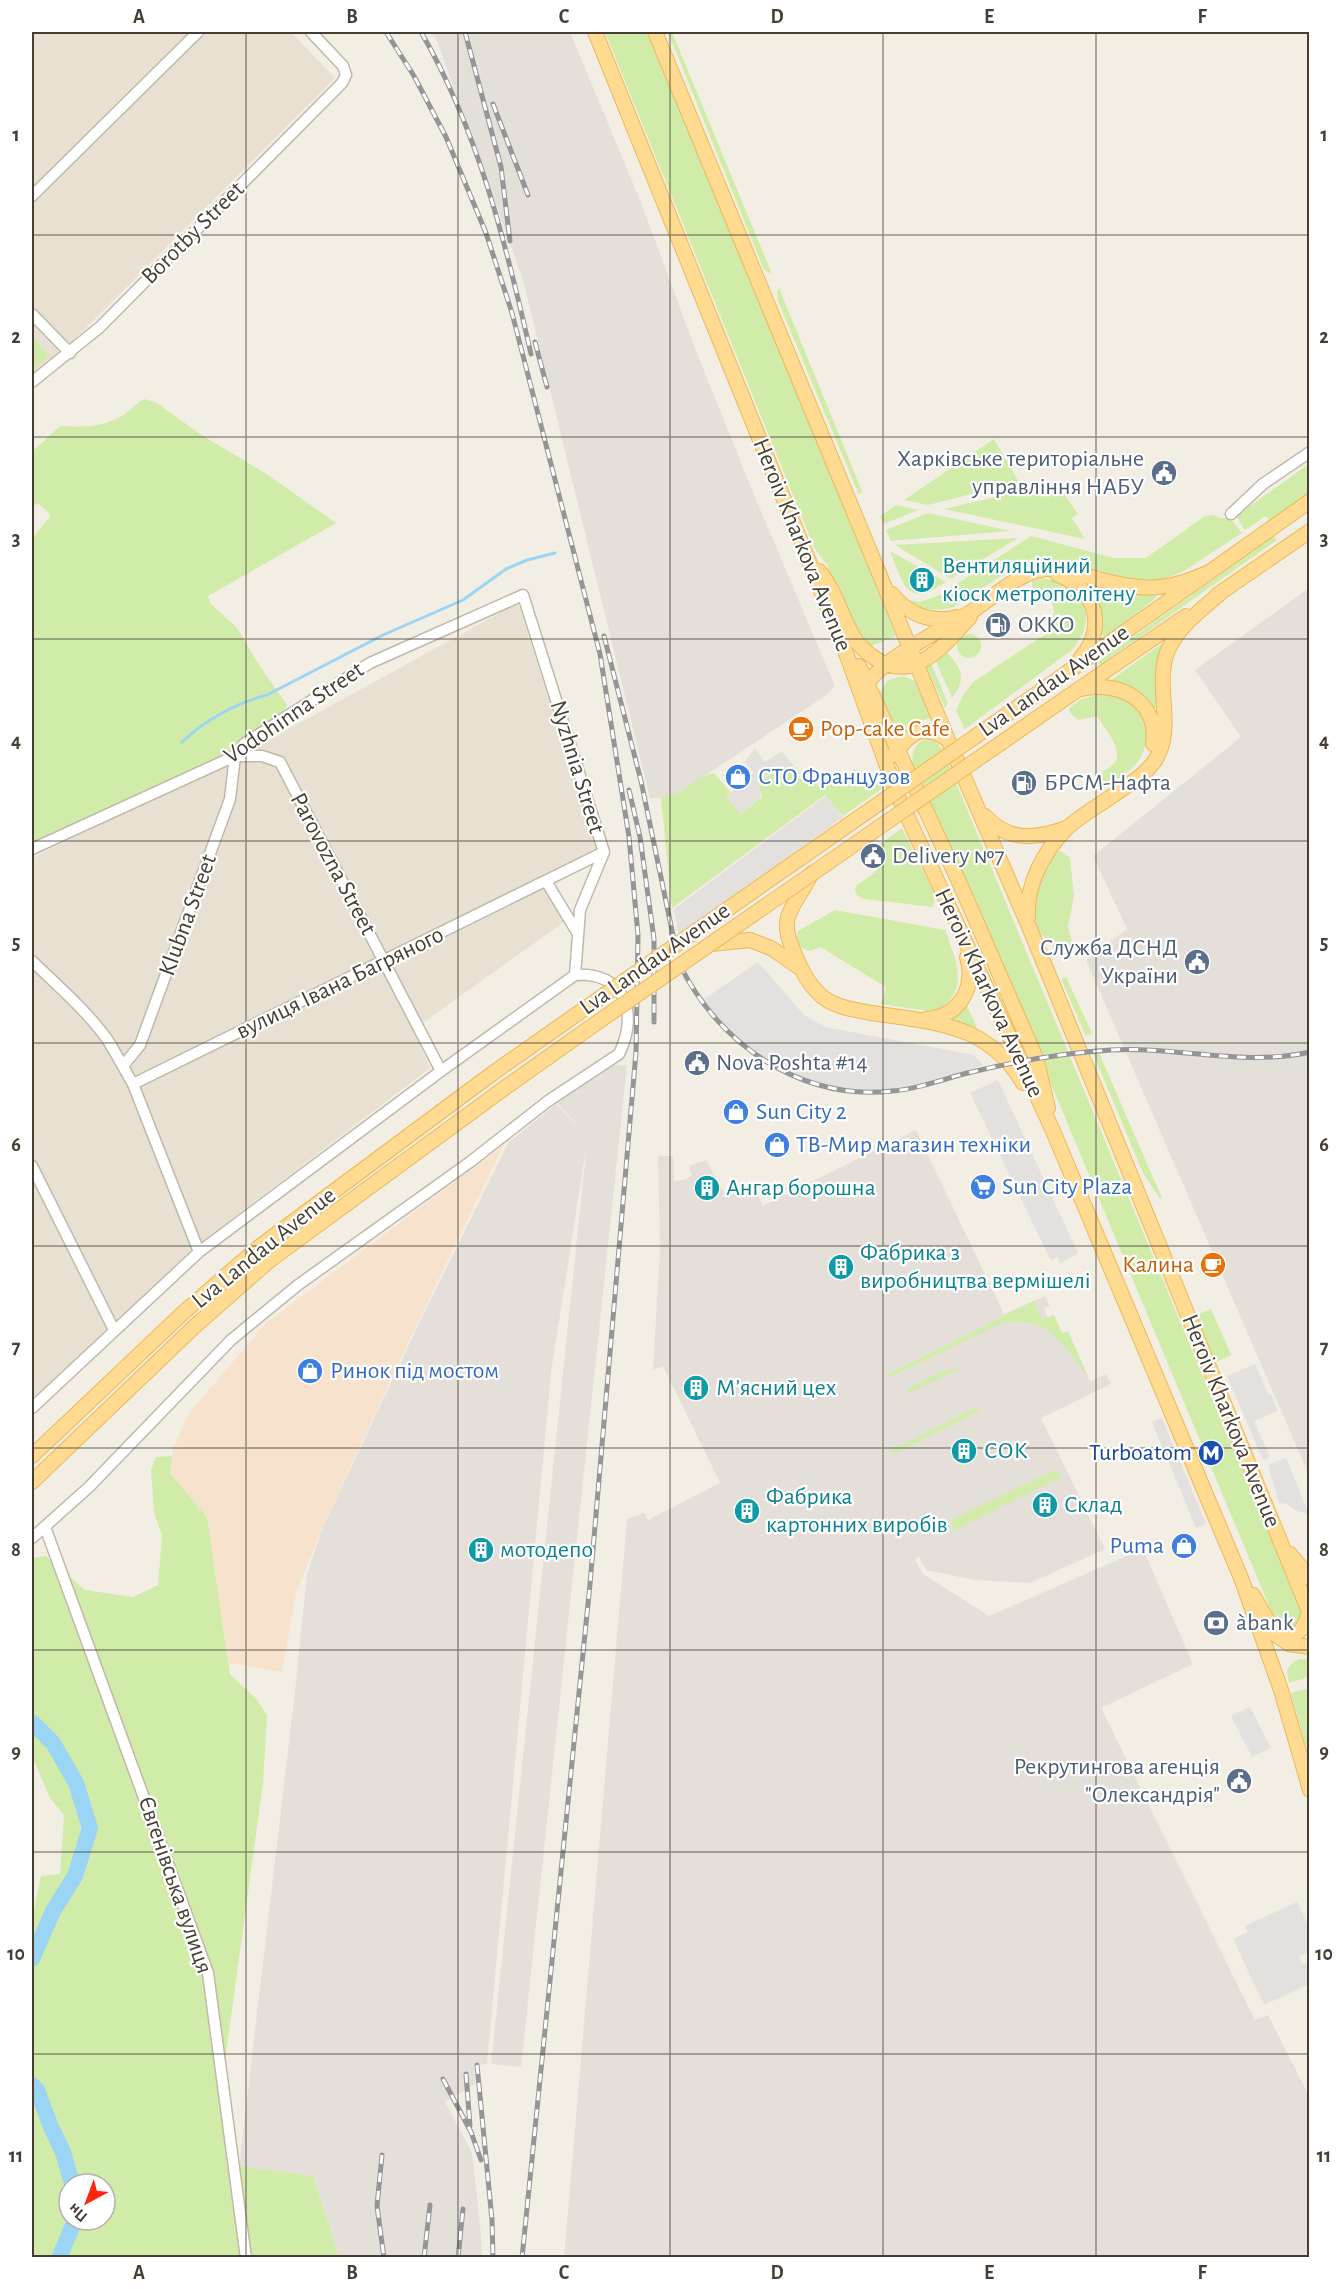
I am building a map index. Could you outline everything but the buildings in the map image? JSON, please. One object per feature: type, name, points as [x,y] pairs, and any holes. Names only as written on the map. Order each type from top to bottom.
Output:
[{"type":"main road","name":"Heroiv Kharkova Avenue","points":[[595,32],[808,559],[868,692],[870,718],[909,822],[1053,1131],[1241,1578],[1281,1690],[1310,1790]]},
{"type":"main road","name":"Heroiv Kharkova Avenue","points":[[655,32],[948,740],[1029,929],[1309,1613]]},
{"type":"main road","name":"Lva Landau Avenue","points":[[32,1456],[184,1312],[259,1247],[493,1073],[1065,675],[1310,501]]},
{"type":"main road","name":"Lva Landau Avenue","points":[[32,1482],[195,1326],[270,1260],[506,1086],[1310,531]]},
{"type":"main road","points":[[808,559],[827,582],[856,642],[867,653],[890,665]]},
{"type":"main road","points":[[808,559],[825,587],[868,692],[898,749],[960,884],[1036,1058],[1053,1131]]},
{"type":"main road","points":[[913,655],[1020,578],[1041,570],[1058,569],[1119,584],[1155,588],[1185,583],[1211,571]]},
{"type":"main road","points":[[1041,570],[1077,584],[1087,595],[1095,614],[1094,634],[1089,646],[1065,675]]},
{"type":"main road","points":[[881,578],[901,605],[919,615],[945,620],[970,612]]},
{"type":"main road","points":[[1029,929],[1028,906],[1035,878],[1047,854],[1068,828],[1139,777],[1155,761],[1162,744],[1162,673],[1167,651],[1180,630],[1224,590]]},
{"type":"main road","points":[[868,692],[890,665],[951,638],[984,603]]},
{"type":"main road","points":[[1081,663],[1092,680]]},
{"type":"main road","points":[[1076,691],[1090,687],[1114,689],[1132,696],[1146,708],[1152,720],[1154,737],[1151,757],[1139,777]]},
{"type":"main road","points":[[892,780],[891,762],[898,749],[916,733],[926,730],[935,732],[948,740]]},
{"type":"main road","points":[[905,766],[905,749],[909,739]]},
{"type":"main road","points":[[978,808],[998,828],[1019,836],[1041,836],[1068,828]]},
{"type":"main road","points":[[812,873],[787,921],[790,943],[801,969],[817,992],[830,1002],[845,1008],[915,1020],[966,1032],[982,1040],[999,1052],[1015,1070],[1053,1131]]},
{"type":"main road","points":[[915,1020],[949,1014],[961,1003],[970,983],[969,965],[950,906]]},
{"type":"main road","points":[[711,944],[750,940],[771,948],[801,969]]},
{"type":"main road","points":[[1281,1544],[1310,1578]]},
{"type":"main road","points":[[1241,1578],[1276,1635],[1289,1644],[1306,1645]]},
{"type":"main road","points":[[1276,1635],[1286,1638],[1299,1633],[1309,1613]]},
{"type":"street","points":[[32,196],[198,32]]},
{"type":"street","name":"Borotby Street","points":[[32,382],[100,327],[342,83],[346,75],[343,66],[311,32]]},
{"type":"street","points":[[32,314],[69,353]]},
{"type":"street","points":[[1231,514],[1263,484],[1310,452]]},
{"type":"street","name":"Vodohinna Street","points":[[32,849],[235,756],[244,744],[369,663],[523,594]]},
{"type":"street","name":"Nyzhnia Street","points":[[523,594],[604,852],[580,910],[575,975]]},
{"type":"street","name":"Parovozna Street","points":[[235,756],[262,756],[280,762],[441,1071]]},
{"type":"street","name":"Klubna Street","points":[[123,1066],[140,1045],[230,799],[235,756]]},
{"type":"street","name":"вулиця Івана Багряного","points":[[133,1084],[604,852]]},
{"type":"street","points":[[546,880],[578,934]]},
{"type":"street","points":[[32,961],[65,992],[106,1038],[123,1066],[133,1084],[200,1252]]},
{"type":"street","points":[[32,1408],[200,1252],[441,1071],[575,975],[590,975],[607,979],[622,995],[628,1009],[629,1024],[619,1054],[548,1101],[470,1162],[289,1292],[231,1340],[89,1487],[32,1538]]},
{"type":"street","points":[[32,1166],[114,1330]]},
{"type":"street","name":"Євгенівська вулиця","points":[[45,1527],[208,1973],[246,2258]]},
{"type":"shaded area","points":[[32,32],[291,32],[335,78],[71,343],[32,374]]},
{"type":"shaded area","points":[[430,32],[570,32],[642,205],[696,351],[755,497],[835,686],[825,696],[682,791],[661,798],[650,798],[523,280],[437,41]]},
{"type":"shaded area","points":[[1309,588],[1309,1475],[1086,960],[1127,929],[1093,856],[1241,737],[1195,670]]},
{"type":"shaded area","points":[[518,603],[597,849],[542,875],[564,922],[413,1030],[430,1068],[191,1250],[32,1402],[32,858],[216,769]]},
{"type":"shaded area","points":[[755,748],[765,762],[782,751],[794,766],[786,772],[780,767],[758,783],[761,797],[741,814],[726,797],[754,773],[745,762]]},
{"type":"shaded area","points":[[826,796],[843,817],[679,937],[674,909]]},
{"type":"shaded area","points":[[758,962],[804,1015],[825,1027],[974,1055],[983,1065],[945,1079],[886,1093],[854,1093],[824,1088],[794,1078],[766,1064],[739,1045],[711,1017],[703,1000]]},
{"type":"shaded area","points":[[611,1064],[627,1066],[521,2067],[491,2064],[587,1142],[551,1373],[487,2064],[474,2065],[475,2084],[445,2102],[472,2153],[482,2257],[339,2257],[313,2176],[239,2166],[307,1574],[323,1527],[508,1143],[556,1104],[588,1137],[557,1103]]},
{"type":"shaded area","points":[[998,1080],[1078,1253],[1060,1264],[1058,1257],[1051,1261],[970,1093]]},
{"type":"shaded area","points":[[916,1130],[1004,1314],[1045,1296],[1050,1306],[1044,1308],[1048,1318],[1054,1315],[1062,1334],[1068,1331],[1090,1381],[1106,1374],[1111,1384],[1041,1418],[1105,1549],[1030,1583],[974,1580],[926,1570],[919,1557],[915,1559],[922,1573],[989,1616],[1143,1549],[1193,1664],[1101,1708],[1255,2020],[1268,2015],[1309,2096],[1309,2257],[564,2258],[627,1519],[644,1513],[648,1520],[720,1483],[663,1366],[653,1370],[660,1250],[658,1156],[673,1156],[674,1181],[686,1179],[692,1175],[689,1166],[706,1160],[727,1197],[753,1185],[763,1206]]},
{"type":"shaded area","name":"Ринок під мостом","points":[[504,1145],[414,1330],[322,1528],[296,1594],[282,1672],[229,1663],[207,1517],[170,1473],[173,1448],[190,1412],[267,1322]]},
{"type":"shaded area","points":[[1255,1364],[1278,1411],[1254,1421],[1270,1457],[1263,1460],[1227,1376]]},
{"type":"shaded area","points":[[1162,1418],[1206,1524],[1196,1528],[1152,1422]]},
{"type":"shaded area","points":[[1286,1458],[1309,1514],[1297,1511],[1287,1504],[1279,1503],[1268,1465]]},
{"type":"shaded area","points":[[1250,1707],[1271,1748],[1252,1757],[1231,1716]]},
{"type":"shaded area","points":[[1297,1902],[1309,1928],[1309,1951],[1299,1957],[1303,1965],[1309,1962],[1309,1984],[1264,2005],[1233,1939],[1248,1932],[1245,1926]]},
{"type":"green space","points":[[605,32],[648,32],[896,636],[868,647],[864,644],[845,610],[827,565],[815,549]]},
{"type":"green space","points":[[668,32],[672,32],[772,274],[764,270]]},
{"type":"green space","points":[[779,288],[862,491],[859,495],[778,301]]},
{"type":"green space","points":[[35,339],[49,356],[32,370],[32,342]]},
{"type":"green space","points":[[144,399],[157,403],[200,434],[268,475],[336,523],[208,596],[210,603],[237,628],[287,705],[284,711],[244,744],[235,756],[32,849],[32,538],[50,517],[49,513],[39,504],[32,505],[32,452],[60,426],[85,426],[110,422]]},
{"type":"green space","points":[[994,439],[1019,482],[928,505],[904,500]]},
{"type":"green space","points":[[1309,464],[1309,494],[1270,521],[1266,516],[1245,530],[1236,516]]},
{"type":"green space","points":[[1021,491],[1062,491],[1078,514],[1072,518],[1085,539],[944,509]]},
{"type":"green space","points":[[897,505],[918,510],[884,524],[880,516]]},
{"type":"green space","points":[[928,513],[1011,531],[891,541],[886,530]]},
{"type":"green space","points":[[1205,516],[1230,518],[1242,533],[1184,571],[1161,580],[1131,579],[1065,562],[1040,559],[1021,563],[952,608],[927,609],[912,606],[909,600],[920,602],[940,595],[1031,536],[1114,558],[1146,558]]},
{"type":"green space","points":[[1274,536],[1277,540],[1100,665],[1098,662]]},
{"type":"green space","points":[[1018,538],[951,579],[895,545]]},
{"type":"green space","points":[[890,551],[946,582],[933,590],[914,593],[903,583]]},
{"type":"green space","points":[[1041,578],[1061,583],[1082,601],[1086,619],[1082,635],[1072,650],[965,729],[956,711],[963,695],[973,682],[1044,635],[1054,609],[1046,593],[1035,592],[1032,587],[1032,581]]},
{"type":"green space","points":[[1092,584],[1155,593],[1157,597],[1104,636],[1101,634],[1089,590]]},
{"type":"green space","points":[[969,634],[977,638],[981,646],[977,654],[969,658],[961,654],[957,646],[961,638]]},
{"type":"green space","points":[[1164,642],[1158,704],[1155,708],[1141,695],[1112,683],[1111,680]]},
{"type":"green space","points":[[944,648],[958,667],[961,677],[952,698],[934,657]]},
{"type":"green space","points":[[930,661],[948,703],[945,708],[926,666]]},
{"type":"green space","points":[[903,676],[915,681],[931,718],[913,723],[898,736],[879,694],[888,680]]},
{"type":"green space","points":[[1098,695],[1122,698],[1137,706],[1143,713],[1147,730],[1145,748],[1136,764],[1106,787],[1100,787],[1096,782],[1099,776],[1115,762],[1117,752],[1115,745],[1097,716],[1078,720],[1070,713],[1069,708],[1081,699]]},
{"type":"green space","points":[[932,737],[942,749],[1301,1612],[1302,1619],[1297,1630],[1281,1630],[1275,1620],[1041,1060],[913,765],[916,746]]},
{"type":"green space","points":[[795,767],[800,773],[797,775],[801,780],[805,778],[823,788],[854,769],[876,776],[883,788],[843,816],[825,795],[672,908],[661,798],[682,791],[699,778],[714,773],[731,793],[726,797],[741,814],[762,797],[758,783],[780,768],[786,772]]},
{"type":"green space","points":[[902,828],[935,895],[933,907],[864,899],[855,891],[856,886],[882,864],[884,858],[880,844]]},
{"type":"green space","points":[[1056,851],[1061,851],[1070,858],[1074,895],[1068,926],[1073,946],[1068,953],[1063,954],[1053,947],[1040,932],[1035,921],[1034,909],[1038,885]]},
{"type":"green space","points":[[835,910],[945,930],[958,975],[953,995],[946,1004],[934,1012],[881,1004],[886,987],[820,947],[811,951],[801,947],[798,942],[798,931]]},
{"type":"green space","points":[[1066,977],[1092,1033],[1086,1036],[1061,979]]},
{"type":"green space","points":[[965,1001],[978,1030],[947,1022]]},
{"type":"green space","points":[[1093,1053],[1099,1053],[1162,1198],[1160,1199],[1143,1173]]},
{"type":"green space","points":[[1034,1301],[1042,1320],[1054,1315],[1062,1333],[1068,1331],[1088,1377],[1053,1335],[1031,1323],[1018,1321],[1002,1323],[893,1376],[884,1376]]},
{"type":"green space","points":[[1211,1309],[1231,1355],[1216,1362],[1196,1315]]},
{"type":"green space","points":[[963,1367],[907,1394],[908,1388],[943,1371]]},
{"type":"green space","points":[[977,1407],[979,1411],[892,1455],[890,1451]]},
{"type":"green space","points":[[172,1456],[170,1473],[207,1517],[230,1674],[257,1700],[267,1715],[263,1783],[222,2083],[239,2166],[313,2176],[339,2257],[32,2257],[32,1919],[41,1876],[60,1874],[64,1815],[50,1798],[32,1756],[32,1558],[46,1556],[85,1590],[133,1597],[158,1585],[162,1536],[154,1512],[151,1470],[156,1457]]},
{"type":"green space","points":[[1057,1469],[1061,1477],[953,1531],[951,1524],[953,1519]]},
{"type":"green space","points":[[1299,1659],[1309,1659],[1309,1677],[1289,1683],[1288,1669]]},
{"type":"green space","points":[[1310,1688],[1309,1757],[1291,1693]]},
{"type":"waterway","points":[[182,742],[201,726],[233,708],[267,695],[383,635],[463,600],[506,569],[527,560],[555,553]]},
{"type":"waterway","points":[[32,1722],[53,1743],[76,1783],[90,1828],[75,1876],[53,1911],[32,1959]]},
{"type":"waterway","points":[[32,2085],[37,2090],[63,2152],[69,2172]]},
{"type":"waterway","points":[[59,2258],[70,2232]]},
{"type":"railway","points":[[386,32],[414,76],[446,137],[486,233],[512,313],[600,654],[629,837],[638,935],[636,1052],[590,1584],[522,2258]]},
{"type":"railway","points":[[421,32],[459,108],[488,188],[531,354]]},
{"type":"railway","points":[[465,32],[501,167],[510,241]]},
{"type":"railway","points":[[493,104],[528,195]]},
{"type":"railway","points":[[535,342],[547,387]]},
{"type":"railway","points":[[604,636],[641,781],[675,945]]},
{"type":"railway","points":[[629,790],[640,837],[654,939],[654,1022]]},
{"type":"railway","points":[[680,965],[697,994],[717,1020],[740,1043],[767,1062],[796,1077],[826,1087],[859,1092],[902,1090],[1006,1064],[1093,1051],[1161,1051],[1235,1057],[1285,1056],[1310,1052]]},
{"type":"railway","points":[[477,2065],[492,2220],[493,2258]]},
{"type":"railway","points":[[466,2074],[470,2126]]},
{"type":"railway","points":[[443,2079],[471,2132],[481,2160]]},
{"type":"railway","points":[[382,2155],[377,2206],[384,2258]]},
{"type":"railway","points":[[424,2258],[430,2205]]},
{"type":"railway","points":[[458,2258],[463,2209]]},
{"type":"place","name":"Харківське територіальне управління НАБУ","points":[[1164,473]]},
{"type":"place","name":"Вентиляційний кіоск метрополітену","points":[[922,580]]},
{"type":"place","name":"OKKO","points":[[998,625]]},
{"type":"place","name":"Pop-cake Cafe","points":[[801,729]]},
{"type":"place","name":"СТО Французов","points":[[738,777]]},
{"type":"place","name":"БРСМ-Нафта","points":[[1024,783]]},
{"type":"place","name":"Delivery №7","points":[[873,856]]},
{"type":"place","name":"Служба ДСНД України","points":[[1197,962]]},
{"type":"place","name":"Nova Poshta #14","points":[[697,1063]]},
{"type":"place","name":"Sun City 2","points":[[736,1112]]},
{"type":"place","name":"ТВ-Мир магазин техніки","points":[[777,1145]]},
{"type":"place","name":"Sun City Plaza","points":[[983,1187]]},
{"type":"place","name":"Ангар борошна","points":[[707,1188]]},
{"type":"place","name":"Калина","points":[[1213,1265]]},
{"type":"place","name":"Фабрика з виробництва вермішелі","points":[[841,1267]]},
{"type":"place","name":"Ринок під мостом","points":[[310,1371]]},
{"type":"place","name":"М’ясний цех","points":[[696,1388]]},
{"type":"place","name":"СОК","points":[[964,1451]]},
{"type":"place","name":"Turboatom","points":[[1211,1453]]},
{"type":"place","name":"Склад","points":[[1045,1505]]},
{"type":"place","name":"Фабрика картонних виробів","points":[[747,1511]]},
{"type":"place","name":"Puma","points":[[1184,1546]]},
{"type":"place","name":"мотодепо","points":[[481,1550]]},
{"type":"place","name":"àbank","points":[[1216,1623]]},
{"type":"place","name":"Рекрутингова агенція \"Олександрія\"","points":[[1239,1781]]}]
